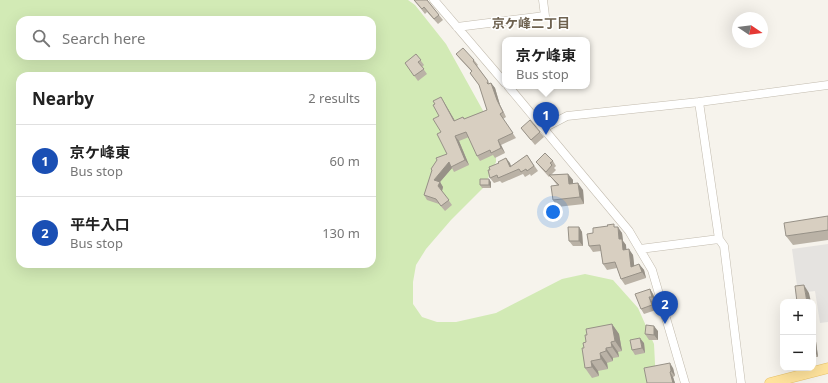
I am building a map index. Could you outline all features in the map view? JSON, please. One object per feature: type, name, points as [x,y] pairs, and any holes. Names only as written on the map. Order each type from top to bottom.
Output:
[{"type":"main road","points":[[770,383],[828,368]]},
{"type":"street","points":[[434,0],[502,80]]},
{"type":"street","points":[[457,27],[545,16],[543,0]]},
{"type":"street","points":[[544,128],[567,116],[828,86]]},
{"type":"street","points":[[511,89],[629,231],[640,249],[652,270],[685,383]]},
{"type":"street","points":[[699,102],[719,239],[724,246],[741,383]]},
{"type":"street","points":[[640,249],[719,239]]},
{"type":"green space","points":[[0,0],[408,0],[415,5],[446,44],[486,116],[496,138],[496,162],[483,188],[451,220],[426,249],[416,265],[413,282],[413,304],[422,317],[437,322],[456,322],[496,313],[562,279],[585,274],[613,280],[638,308],[654,344],[656,383],[0,383]]},
{"type":"shaded area","points":[[828,244],[828,322],[820,323],[815,291],[798,293],[792,249]]},
{"type":"building","points":[[414,0],[427,0],[439,15],[434,19],[424,7],[422,9]]},
{"type":"building","points":[[463,48],[474,60],[473,61],[488,81],[487,83],[491,83],[503,112],[500,114],[513,133],[498,140],[501,148],[491,153],[490,150],[477,156],[466,132],[455,136],[465,160],[451,167],[449,162],[434,180],[440,182],[438,186],[449,200],[441,206],[436,199],[424,195],[432,170],[431,169],[437,160],[436,158],[447,154],[437,134],[441,132],[433,119],[439,116],[433,105],[435,104],[433,101],[441,97],[454,121],[463,117],[464,119],[487,110],[479,85],[470,73],[472,71],[456,54]]},
{"type":"building","points":[[416,54],[421,60],[418,62],[424,69],[414,76],[405,63]]},
{"type":"building","points":[[530,120],[540,132],[531,140],[521,128]]},
{"type":"building","points":[[545,153],[553,161],[550,163],[552,165],[546,172],[536,162]]},
{"type":"building","points":[[527,155],[534,166],[527,171],[526,169],[521,172],[519,169],[498,178],[497,175],[490,178],[488,170],[490,170],[489,167],[506,158],[510,167]]},
{"type":"building","points":[[568,174],[569,184],[578,183],[580,197],[553,200],[551,186],[559,185],[549,175]]},
{"type":"building","points":[[480,179],[489,179],[489,185],[480,185]]},
{"type":"building","points":[[828,216],[828,230],[786,236],[784,223]]},
{"type":"building","points":[[614,224],[614,227],[618,227],[619,239],[622,239],[623,250],[629,249],[631,267],[639,264],[642,272],[621,279],[615,262],[603,264],[600,245],[589,246],[587,234],[593,233],[593,228]]},
{"type":"building","points":[[568,227],[579,227],[579,241],[569,241]]},
{"type":"building","points":[[804,285],[806,299],[797,299],[795,286]]},
{"type":"building","points":[[650,289],[652,297],[649,297],[652,305],[641,309],[635,294]]},
{"type":"building","points":[[612,324],[615,341],[611,342],[612,347],[606,348],[606,351],[600,353],[601,359],[591,361],[592,367],[585,368],[582,348],[584,348],[583,343],[586,342],[586,329]]},
{"type":"building","points":[[646,325],[654,326],[654,335],[645,334]]},
{"type":"building","points":[[640,338],[642,348],[632,350],[630,340]]},
{"type":"building","points":[[670,363],[670,372],[673,383],[647,383],[644,368]]},
{"type":"place","name":"京ケ峰東","points":[[546,135]]},
{"type":"place","name":"平牛入口","points":[[665,324]]},
{"type":"district","name":"京ケ峰二丁目","points":[[531,23]]}]
